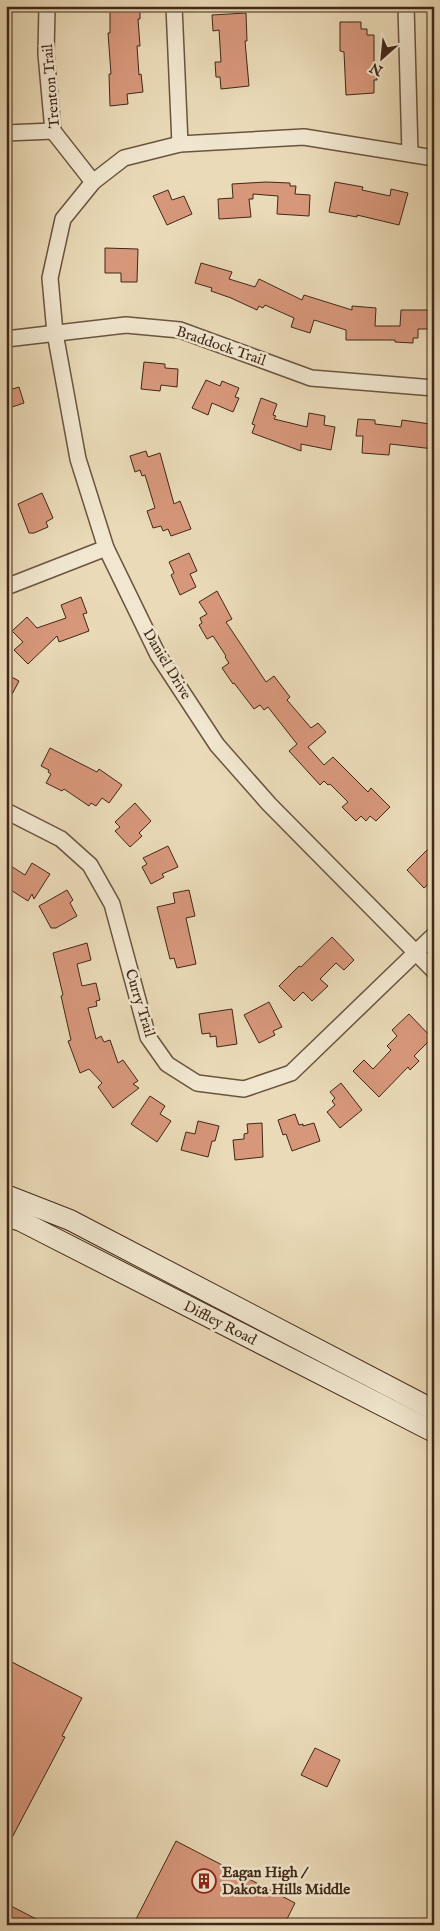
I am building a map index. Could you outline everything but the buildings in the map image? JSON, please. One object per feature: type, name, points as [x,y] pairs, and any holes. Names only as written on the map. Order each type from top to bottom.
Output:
[{"type":"main road","name":"Diffley Road","points":[[6,1195],[70,1220],[434,1410]]},
{"type":"main road","name":"Diffley Road","points":[[6,1216],[21,1221],[434,1432]]},
{"type":"street","name":"Trenton Trail","points":[[47,6],[46,54],[53,131],[93,182]]},
{"type":"street","points":[[174,6],[180,144]]},
{"type":"street","points":[[406,6],[410,154]]},
{"type":"street","points":[[6,133],[53,131]]},
{"type":"street","name":"Daniel Drive","points":[[434,158],[304,137],[180,144],[124,158],[93,182],[63,219],[50,278],[55,333],[78,459],[106,548],[158,655],[217,745],[269,804],[434,970]]},
{"type":"street","name":"Braddock Trail","points":[[6,339],[126,325],[180,330],[311,378],[434,388]]},
{"type":"street","points":[[6,587],[106,548]]},
{"type":"street","name":"Curry Trail","points":[[6,811],[60,839],[90,865],[112,904],[148,1037],[167,1064],[197,1083],[244,1089],[291,1073],[434,935]]},
{"type":"place","name":"Eagan High / Dakota Hills Middle","points":[[204,1881]]}]
